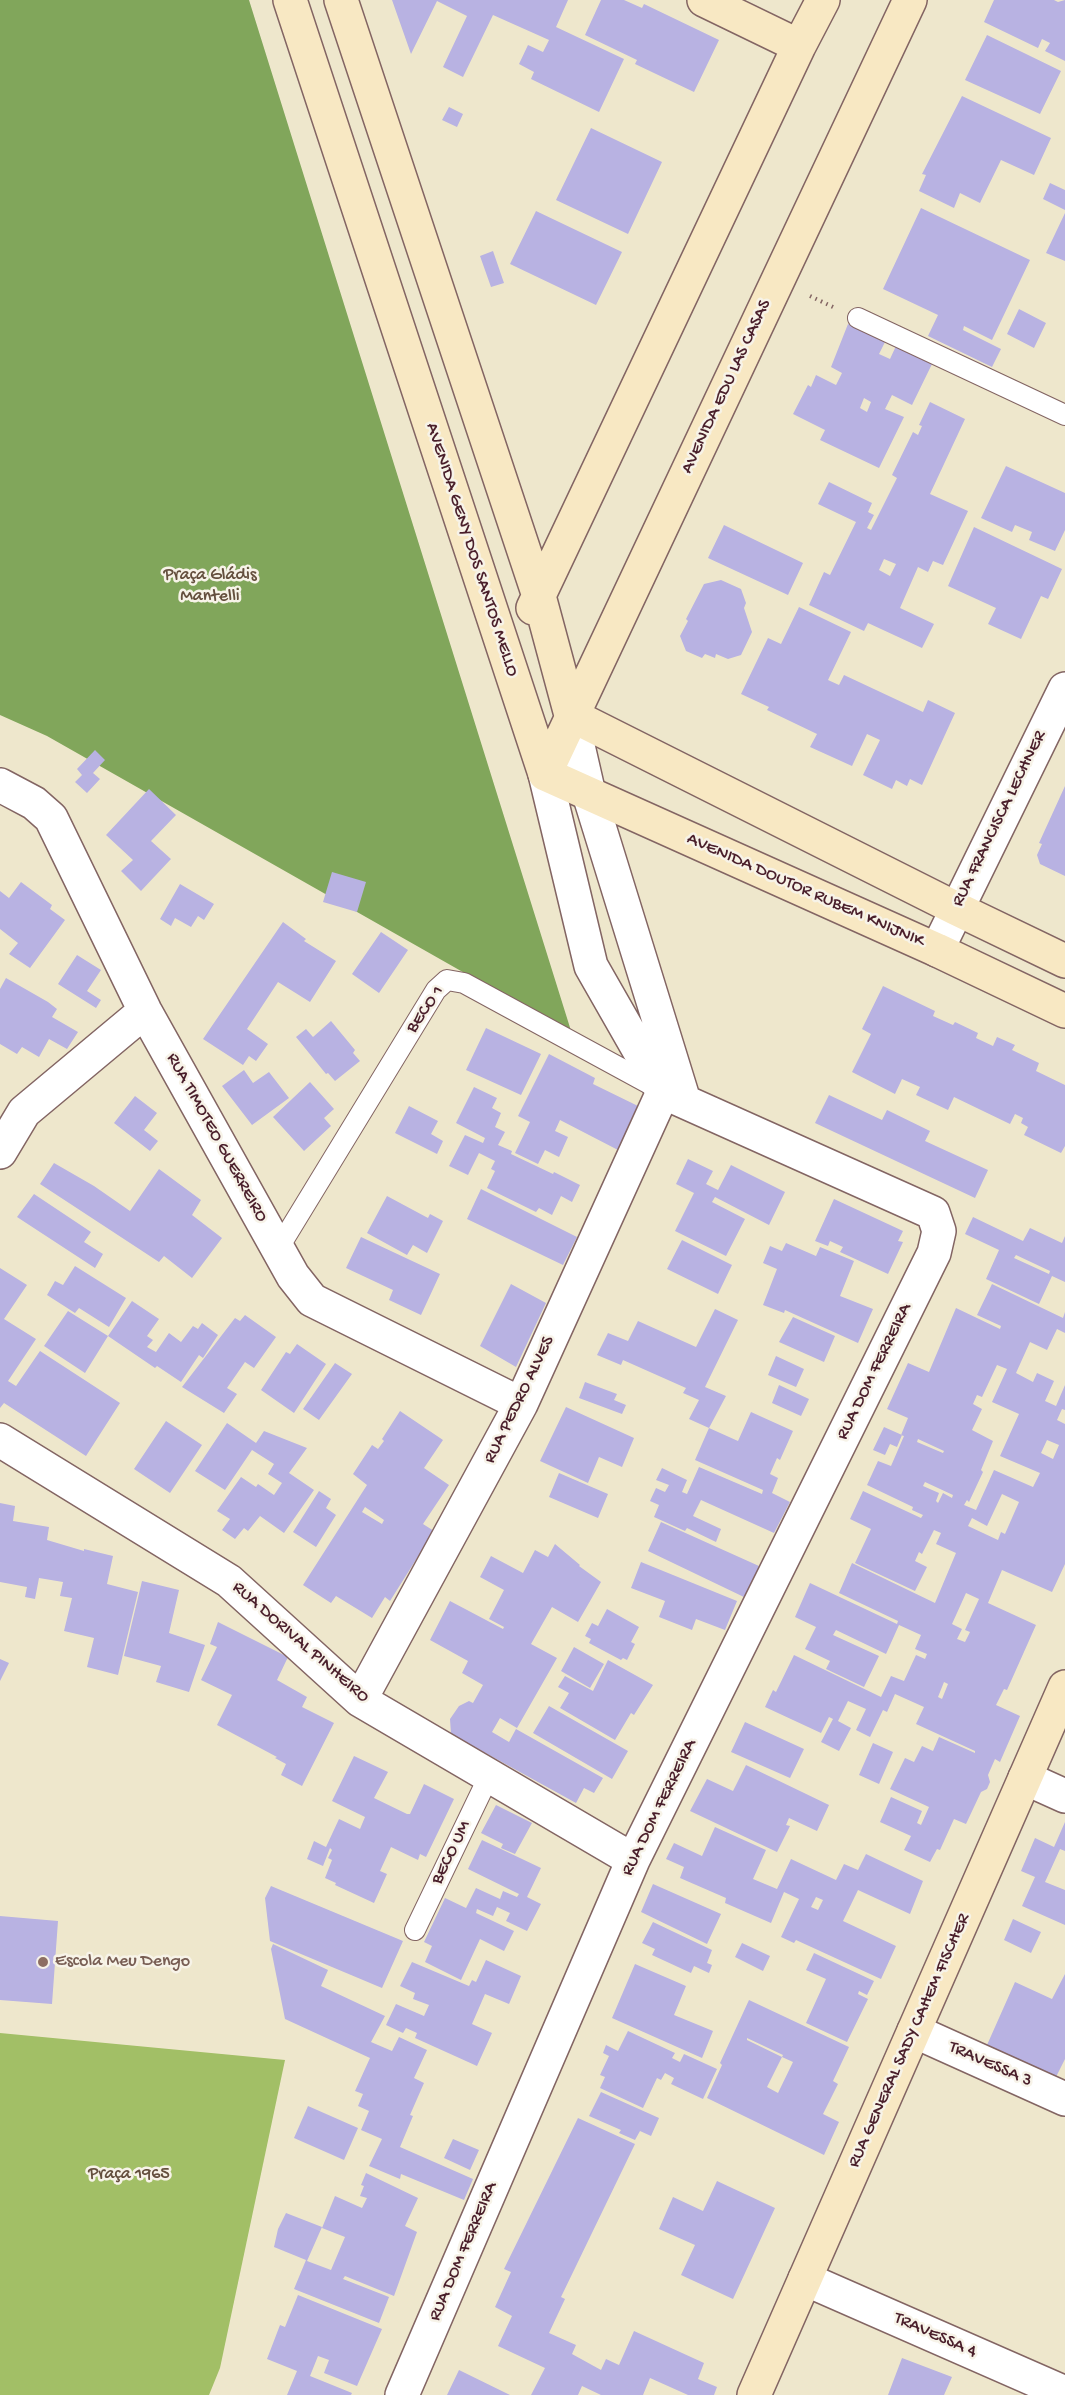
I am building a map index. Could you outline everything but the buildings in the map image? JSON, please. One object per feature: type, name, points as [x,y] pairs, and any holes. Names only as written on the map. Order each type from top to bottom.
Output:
[{"type":"street","name":"AVENIDA GENY DOS SANTOS MELLO","points":[[290,0],[544,774],[591,966],[674,1096]]},
{"type":"street","points":[[341,0],[539,596],[571,715],[589,794],[674,1096]]},
{"type":"street","points":[[704,0],[799,46]]},
{"type":"street","points":[[509,662],[799,46],[823,0]]},
{"type":"street","name":"AVENIDA EDU LAS CASAS","points":[[544,774],[910,0]]},
{"type":"street","name":"RUA FRANCISCA LECHNER","points":[[937,950],[955,908],[1065,689]]},
{"type":"street","points":[[571,715],[1065,961]]},
{"type":"street","name":"AVENIDA DOUTOR RUBEM KNIJNIK","points":[[544,774],[937,950],[1065,1011]]},
{"type":"street","name":"RUA TIMOTEO GUERREIRO","points":[[0,785],[34,803],[51,818],[145,1011],[293,1276],[312,1300],[521,1404]]},
{"type":"street","points":[[0,1152],[12,1105],[145,1011]]},
{"type":"street","name":"RUA DOM FERREIRA","points":[[402,2395],[633,1860],[934,1253],[939,1231],[933,1213],[674,1096]]},
{"type":"street","name":"RUA PEDRO ALVES","points":[[360,1700],[521,1404],[674,1096]]},
{"type":"street","name":"RUA DORIVAL PINHEIRO","points":[[0,1440],[229,1581],[360,1700],[633,1860]]},
{"type":"street","name":"RUA GENERAL SADY CAHEM FISCHER","points":[[754,2395],[1065,1688]]},
{"type":"street","points":[[1025,1778],[1065,1796]]},
{"type":"street","name":"TRAVESSA 3","points":[[914,2031],[1065,2099]]},
{"type":"street","name":"TRAVESSA 4","points":[[805,2279],[1065,2393]]},
{"type":"lane","points":[[858,318],[1065,415]]},
{"type":"lane","name":"BECO 1","points":[[278,1249],[436,990],[447,980],[464,983],[674,1096]]},
{"type":"lane","name":"BECO UM","points":[[415,1930],[489,1776]]},
{"type":"path","points":[[777,281],[858,318]]},
{"type":"green space","name":"Praça Gládis Mantelli","points":[[0,0],[249,0],[572,1034],[47,736],[0,715]]},
{"type":"green space","name":"Praça 1965","points":[[0,2033],[285,2060],[220,2368],[209,2395],[0,2395]]},
{"type":"place","name":"Escola Meu Dengo","points":[[43,1962]]}]
